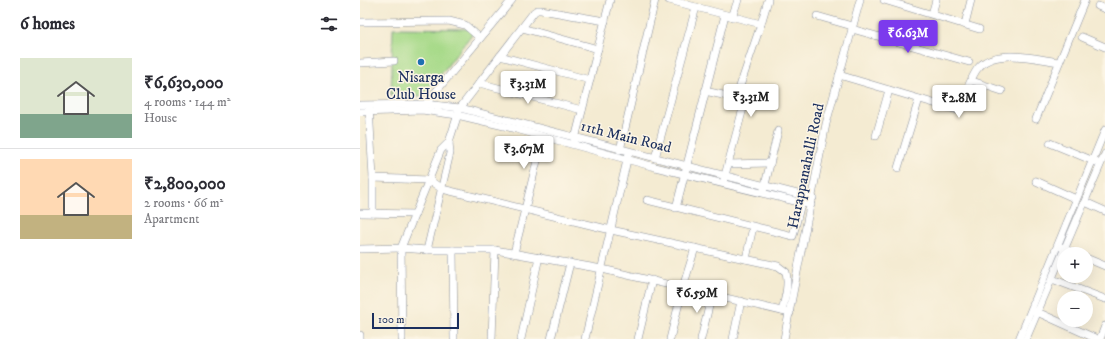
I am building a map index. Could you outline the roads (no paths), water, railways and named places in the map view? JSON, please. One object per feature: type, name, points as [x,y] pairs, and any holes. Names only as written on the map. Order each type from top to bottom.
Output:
[{"type":"street","points":[[423,107],[512,0]]},
{"type":"street","points":[[574,142],[610,0]]},
{"type":"street","points":[[620,150],[655,0]]},
{"type":"street","points":[[669,0],[761,24]]},
{"type":"street","points":[[676,208],[705,91],[729,16],[738,0]]},
{"type":"street","points":[[736,98],[768,0]]},
{"type":"street","name":"Harappanahalli Road","points":[[784,339],[786,312],[813,198],[826,124],[860,0]]},
{"type":"street","points":[[884,0],[979,29]]},
{"type":"street","points":[[932,14],[936,0]]},
{"type":"street","points":[[965,24],[971,0]]},
{"type":"street","points":[[1036,119],[1085,0]]},
{"type":"street","points":[[655,158],[696,7]]},
{"type":"street","points":[[402,339],[402,248],[441,150],[448,142],[459,112],[479,83],[534,12],[538,10],[605,21]]},
{"type":"street","points":[[817,16],[852,28],[969,62]]},
{"type":"street","points":[[360,22],[449,21],[465,25],[480,38]]},
{"type":"street","points":[[522,28],[598,49]]},
{"type":"street","points":[[1082,37],[1105,47]]},
{"type":"street","points":[[500,56],[590,80]]},
{"type":"street","points":[[839,75],[957,110],[978,67],[984,62],[994,58],[1009,56],[1059,62]]},
{"type":"street","points":[[360,63],[394,61]]},
{"type":"street","points":[[972,81],[1002,91]]},
{"type":"street","points":[[479,83],[582,110]]},
{"type":"street","points":[[876,136],[889,90]]},
{"type":"street","points":[[705,91],[744,100],[745,104],[722,183]]},
{"type":"street","points":[[898,168],[919,99]]},
{"type":"street","name":"11th Main Road","points":[[360,105],[370,108],[423,107],[459,112],[628,156],[684,174],[811,205]]},
{"type":"street","points":[[370,108],[373,213]]},
{"type":"street","name":"11th Main Road","points":[[360,112],[370,108]]},
{"type":"street","name":"11th Main Road","points":[[459,112],[543,137],[620,150],[628,156],[655,158],[813,198]]},
{"type":"street","points":[[1061,247],[1076,199],[1105,130]]},
{"type":"street","points":[[764,193],[778,131]]},
{"type":"street","points":[[514,253],[543,137]]},
{"type":"street","points":[[427,250],[450,153],[448,142]]},
{"type":"street","points":[[1050,144],[1103,165]]},
{"type":"street","points":[[1061,247],[1103,165],[1105,154]]},
{"type":"street","points":[[585,339],[628,156]]},
{"type":"street","points":[[728,164],[770,163]]},
{"type":"street","points":[[360,249],[402,248],[427,250],[495,250],[602,268],[786,312],[786,272],[778,266],[611,230],[442,189],[429,180],[373,178]]},
{"type":"street","points":[[1036,181],[1076,199]]},
{"type":"street","points":[[647,200],[793,236],[801,203]]},
{"type":"street","points":[[1085,202],[1105,211]]},
{"type":"street","points":[[360,213],[415,214]]},
{"type":"street","points":[[746,258],[754,227]]},
{"type":"street","points":[[670,339],[683,287],[695,248]]},
{"type":"street","points":[[453,250],[454,339]]},
{"type":"street","points":[[492,339],[495,250]]},
{"type":"street","points":[[1026,339],[1034,311],[1057,256]]},
{"type":"street","points":[[521,339],[539,257]]},
{"type":"street","points":[[1019,339],[1052,279],[1057,261]]},
{"type":"street","points":[[1093,261],[1105,266]]},
{"type":"street","points":[[551,339],[570,263]]},
{"type":"street","points":[[1052,279],[1105,299]]},
{"type":"street","points":[[638,339],[652,280]]},
{"type":"street","points":[[701,339],[712,294]]},
{"type":"street","points":[[733,339],[741,301]]},
{"type":"street","points":[[1034,311],[1099,339],[1105,326]]},
{"type":"place","name":"Nisarga Club House","points":[[421,62]]}]
